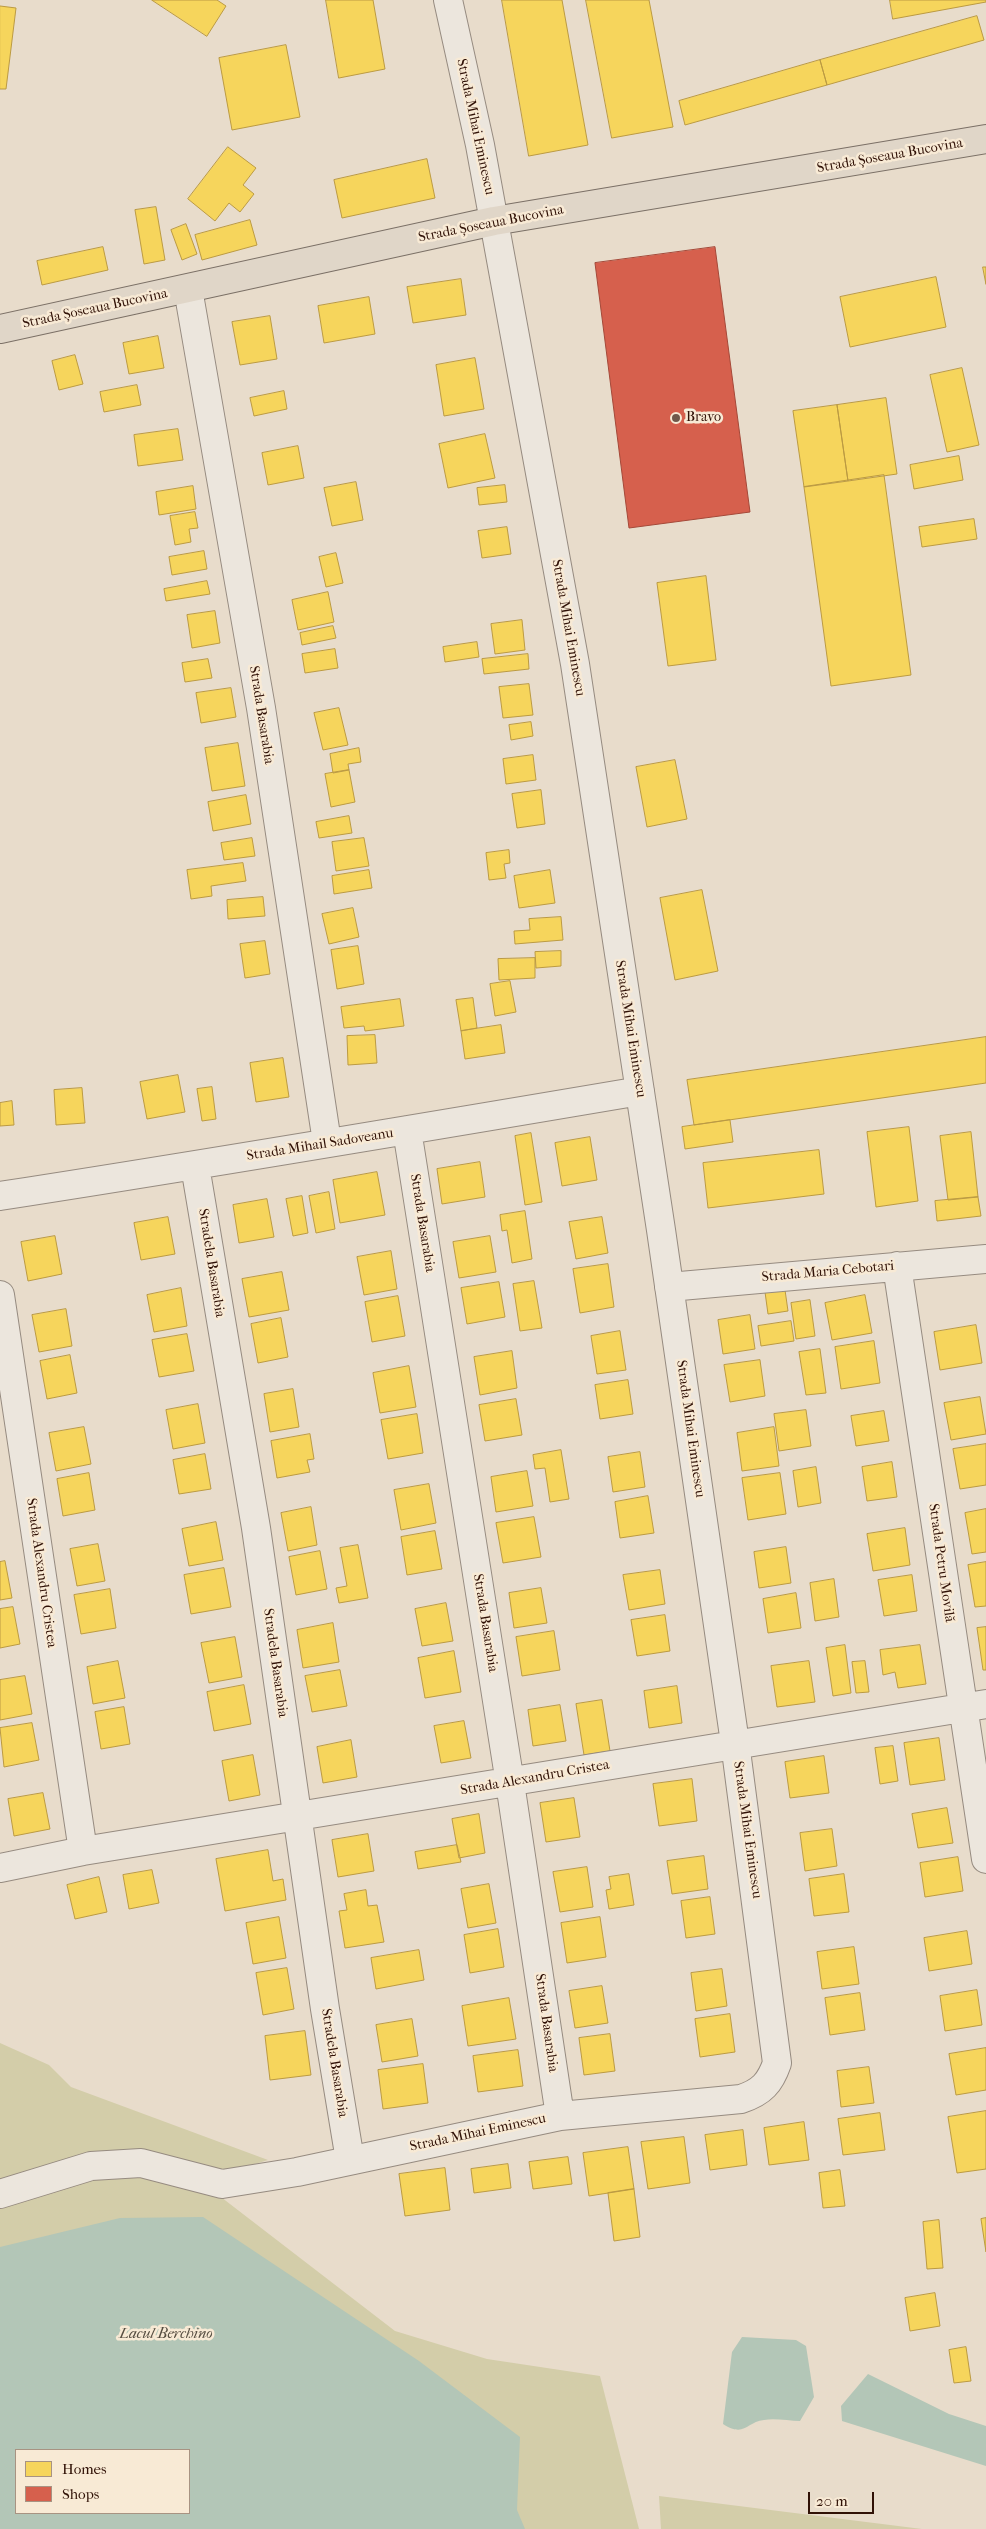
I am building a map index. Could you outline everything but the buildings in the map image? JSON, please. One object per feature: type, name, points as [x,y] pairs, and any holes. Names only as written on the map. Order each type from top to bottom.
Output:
[{"type":"main road","name":"Strada Șoseaua Bucovina","points":[[0,329],[494,221],[986,139]]},
{"type":"street","name":"Strada Mihai Eminescu","points":[[0,2194],[91,2166],[141,2163],[222,2184],[297,2172],[560,2116],[741,2099],[758,2093],[771,2080],[777,2063],[735,1744],[640,1091],[575,664],[494,221],[448,0]]},
{"type":"street","name":"Strada Basarabia","points":[[188,289],[261,708],[327,1142]]},
{"type":"street","name":"Strada Mihail Sadoveanu","points":[[0,1196],[195,1166],[327,1142],[640,1091]]},
{"type":"street","name":"Strada Basarabia","points":[[407,1130],[510,1783],[560,2116]]},
{"type":"street","name":"Stradela Basarabia","points":[[195,1166],[256,1528],[325,2009],[350,2160]]},
{"type":"street","name":"Strada Maria Cebotari","points":[[669,1288],[986,1259]]},
{"type":"street","name":"Strada Petru Movilă","points":[[897,1266],[974,1706],[986,1859]]},
{"type":"street","name":"Strada Alexandru Cristea","points":[[0,1295],[83,1851]]},
{"type":"street","name":"Strada Alexandru Cristea","points":[[0,1868],[83,1851],[974,1706]]},
{"type":"shaded area","points":[[0,2043],[49,2065],[71,2087],[268,2160],[219,2175],[145,2154],[100,2151],[0,2179]]},
{"type":"shaded area","name":"Lacul Berchino","points":[[143,2175],[217,2194],[395,2331],[487,2359],[600,2376],[639,2529],[0,2529],[0,2206],[91,2180]]},
{"type":"shaded area","points":[[659,2496],[922,2529],[661,2529]]},
{"type":"water","name":"Lacul Berchino","points":[[203,2217],[419,2361],[520,2437],[517,2510],[525,2529],[0,2529],[0,2247],[120,2218]]},
{"type":"water","points":[[742,2337],[796,2340],[806,2346],[814,2397],[800,2421],[764,2420],[736,2430],[723,2424],[732,2352]]},
{"type":"water","points":[[868,2374],[949,2414],[986,2426],[986,2466],[842,2421],[841,2406]]},
{"type":"place","name":"Bravo","points":[[676,418]]}]
